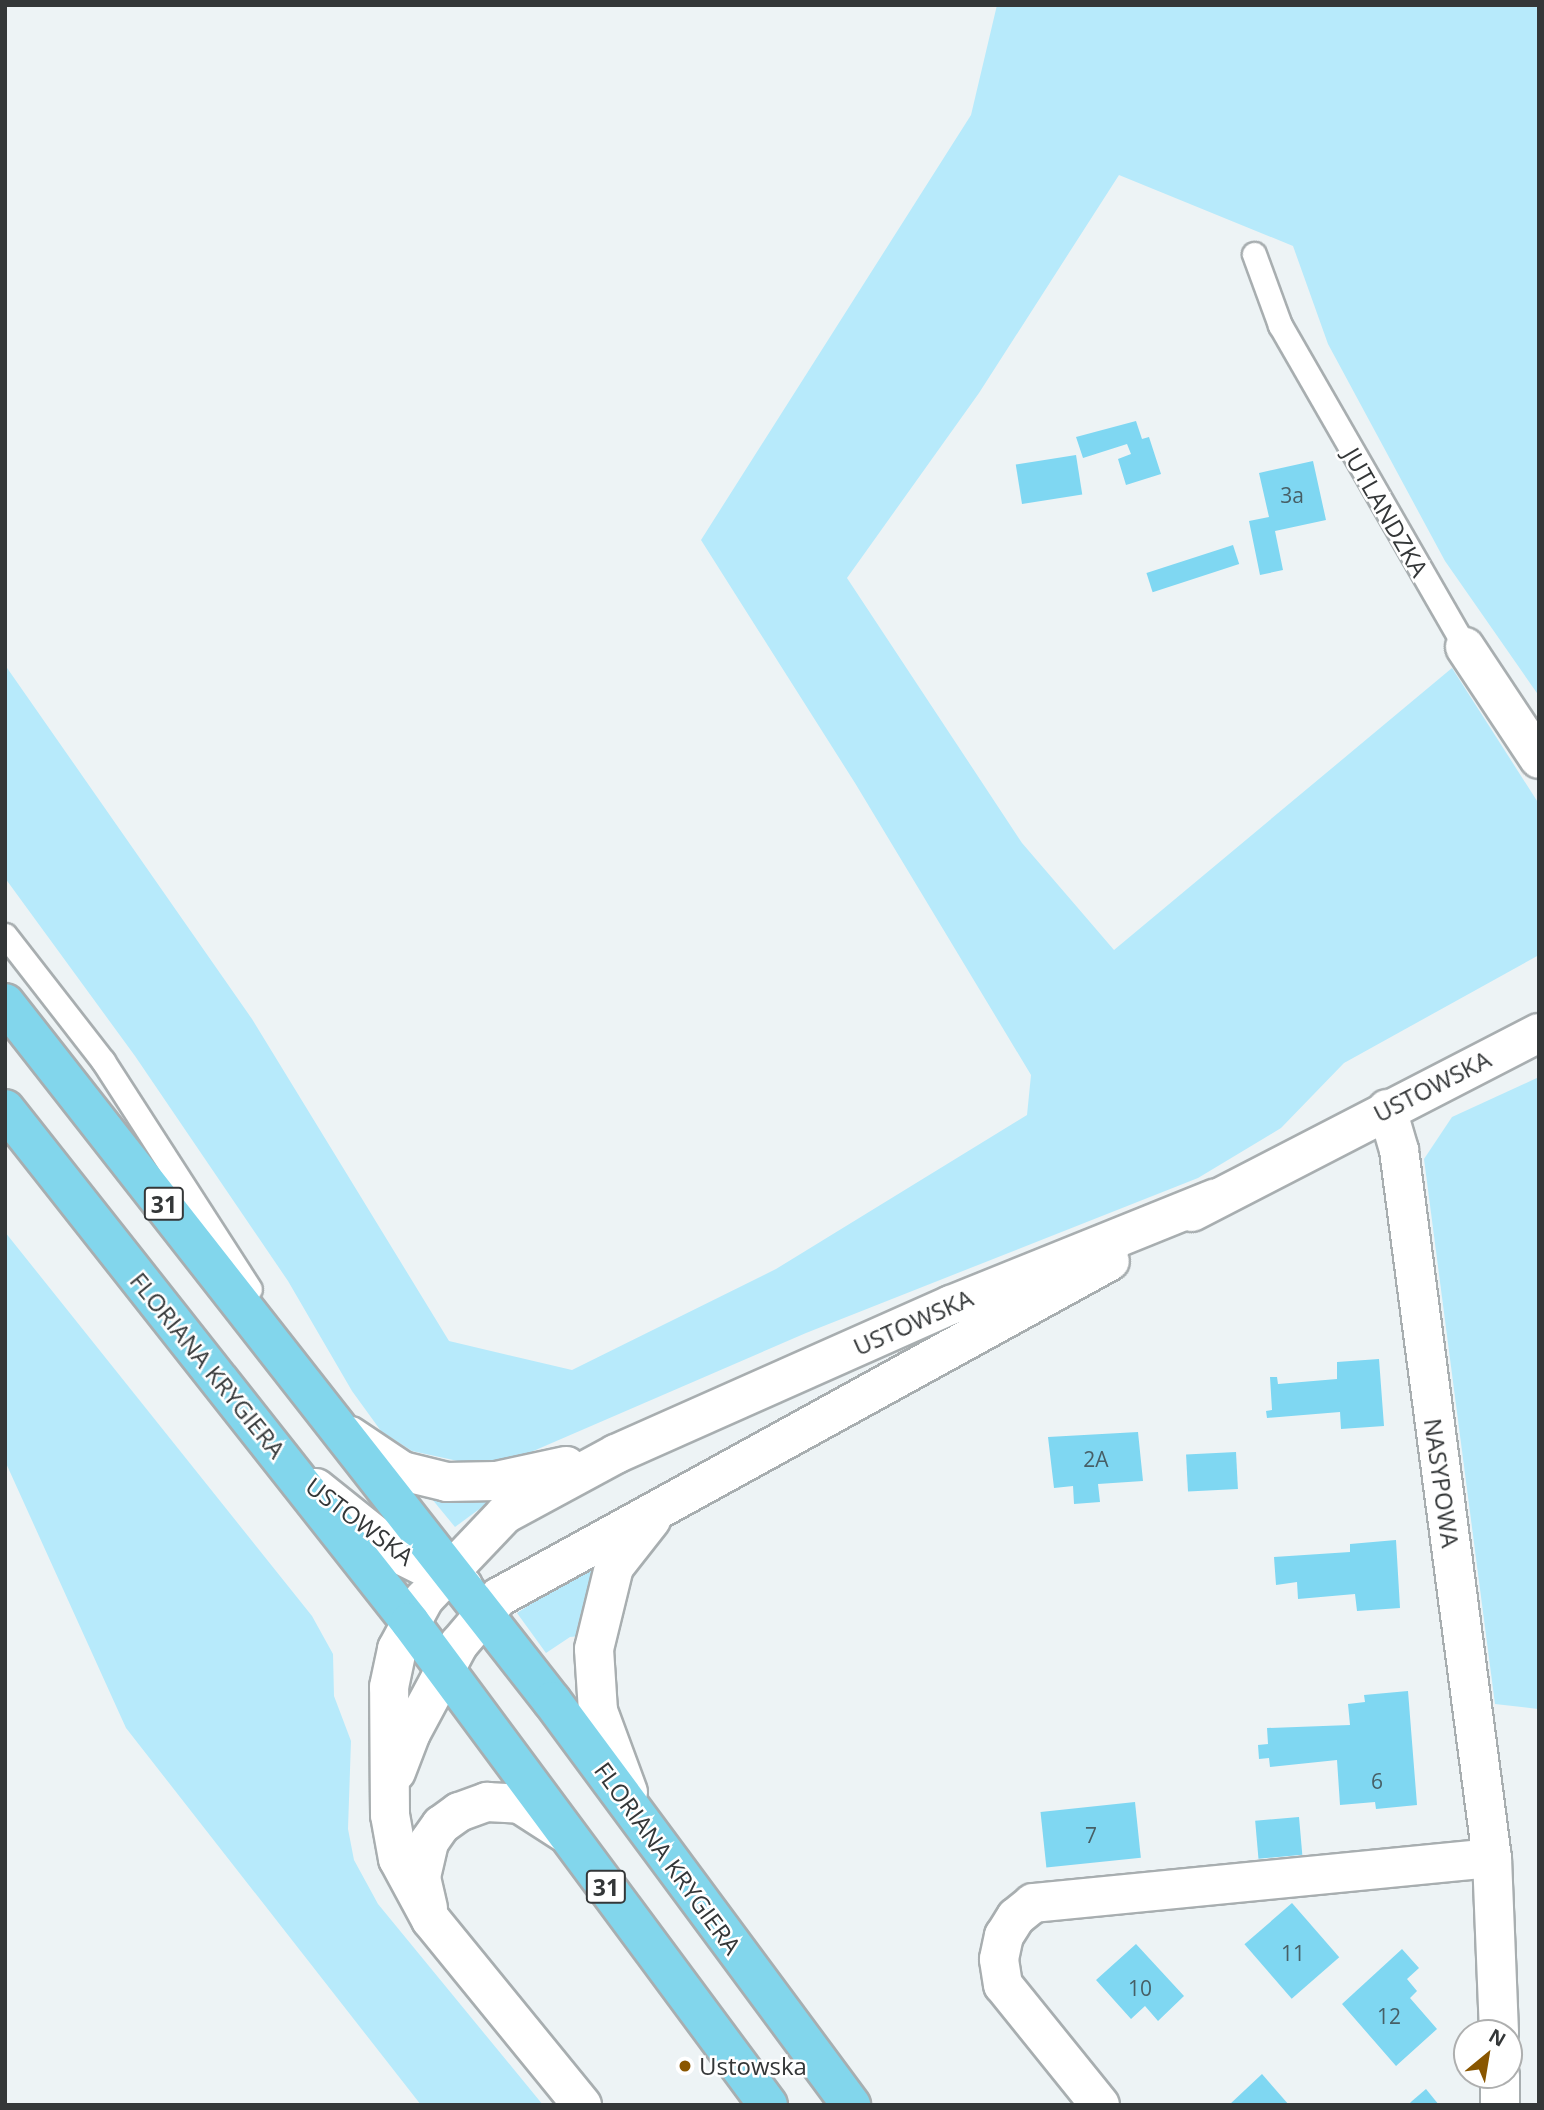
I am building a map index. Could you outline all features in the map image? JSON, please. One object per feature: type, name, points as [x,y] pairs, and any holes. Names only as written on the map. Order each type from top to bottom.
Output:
[{"type":"main road","name":"FLORIANA KRYGIERA","points":[[5,1003],[334,1419],[640,1820],[851,2105]]},
{"type":"main road","name":"FLORIANA KRYGIERA","points":[[5,1109],[288,1464],[410,1622],[768,2105]]},
{"type":"street","name":"JUTLANDZKA","points":[[1465,647],[1539,759]]},
{"type":"street","name":"USTOWSKA","points":[[288,1464],[372,1536],[459,1586],[517,1586],[1096,1269],[1214,1199],[1539,1033]]},
{"type":"street","name":"NASYPOWA","points":[[1387,1109],[1399,1150],[1492,1858],[1498,2019]]},
{"type":"street","name":"USTOWSKA","points":[[459,1586],[505,1514],[616,1454],[1026,1273],[1214,1199]]},
{"type":"street","name":"USTOWSKA","points":[[334,1419],[402,1471],[447,1482],[496,1481],[616,1454]]},
{"type":"street","name":"USTOWSKA","points":[[640,1820],[598,1711],[595,1634],[614,1567],[642,1529],[673,1501]]},
{"type":"street","points":[[459,1586],[410,1622],[397,1649],[389,1687],[391,1787],[398,1859],[431,1920],[582,2105]]},
{"type":"street","points":[[391,1787],[407,1742],[445,1669],[459,1586]]},
{"type":"street","points":[[431,1920],[421,1877],[426,1853],[435,1832],[459,1812],[487,1802],[520,1804],[568,1835]]},
{"type":"street","points":[[1100,2105],[1003,1985],[999,1959],[1004,1936],[1016,1917],[1034,1903],[1492,1858]]},
{"type":"lane","name":"JUTLANDZKA","points":[[1254,254],[1286,336],[1465,647]]},
{"type":"lane","name":"FLORIANA KRYGIERA","points":[[5,935],[103,1061],[334,1419]]},
{"type":"shaded area","points":[[997,5],[1539,5],[1539,696],[1445,561],[1328,344],[1293,246],[1119,175],[979,393],[847,578],[1022,843],[1114,950],[1452,668],[1539,804],[1539,955],[1344,1063],[1281,1128],[1198,1178],[806,1333],[531,1452],[500,1461],[467,1463],[412,1451],[381,1431],[352,1391],[288,1281],[135,1056],[5,878],[5,665],[252,1019],[449,1341],[572,1370],[776,1269],[1027,1115],[1031,1075],[855,783],[701,540],[971,115]]},
{"type":"shaded area","points":[[1539,1077],[1538,1709],[1495,1704],[1424,1159],[1452,1117]]},
{"type":"shaded area","points":[[5,1232],[312,1616],[333,1654],[334,1696],[351,1741],[348,1829],[354,1860],[378,1904],[543,2105],[421,2105],[126,1728],[5,1461]]},
{"type":"shaded area","points":[[427,1493],[493,1499],[455,1527]]},
{"type":"shaded area","points":[[599,1560],[580,1636],[570,1637],[546,1653],[517,1613]]},
{"type":"building","points":[[1136,421],[1142,439],[1149,437],[1161,474],[1126,485],[1118,459],[1131,454],[1127,444],[1083,458],[1076,437]]},
{"type":"building","points":[[1076,455],[1082,495],[1022,504],[1016,465]]},
{"type":"building","points":[[1313,461],[1326,520],[1275,531],[1283,570],[1260,575],[1249,521],[1269,517],[1259,473]]},
{"type":"building","points":[[1233,545],[1239,564],[1153,592],[1146,573]]},
{"type":"building","points":[[1379,1359],[1384,1426],[1341,1429],[1340,1412],[1267,1418],[1266,1411],[1272,1410],[1270,1377],[1277,1377],[1278,1384],[1337,1379],[1337,1362]]},
{"type":"building","points":[[1138,1432],[1143,1481],[1098,1484],[1100,1502],[1074,1504],[1073,1486],[1054,1488],[1048,1437]]},
{"type":"building","points":[[1236,1452],[1238,1489],[1188,1492],[1186,1455]]},
{"type":"building","points":[[1396,1540],[1400,1608],[1357,1611],[1355,1594],[1298,1599],[1297,1582],[1276,1585],[1274,1557],[1350,1552],[1350,1544]]},
{"type":"building","points":[[1408,1691],[1417,1805],[1376,1809],[1375,1802],[1340,1805],[1337,1760],[1270,1767],[1269,1758],[1259,1759],[1258,1745],[1268,1744],[1267,1728],[1350,1725],[1348,1704],[1365,1702],[1364,1695]]},
{"type":"building","points":[[1135,1802],[1141,1858],[1046,1868],[1041,1812]]},
{"type":"building","points":[[1299,1817],[1302,1855],[1258,1859],[1255,1821]]},
{"type":"building","points":[[1292,1903],[1339,1957],[1292,1999],[1244,1944]]},
{"type":"building","points":[[1136,1944],[1184,1996],[1158,2021],[1145,2006],[1131,2019],[1096,1980]]},
{"type":"building","points":[[1402,1949],[1419,1968],[1407,1979],[1417,1991],[1410,1998],[1437,2029],[1396,2066],[1342,2004]]},
{"type":"building","points":[[1262,2074],[1289,2105],[1229,2105]]},
{"type":"building","points":[[1426,2089],[1439,2105],[1408,2105],[1412,2101]]},
{"type":"place","name":"Ustowska","points":[[685,2066]]}]
